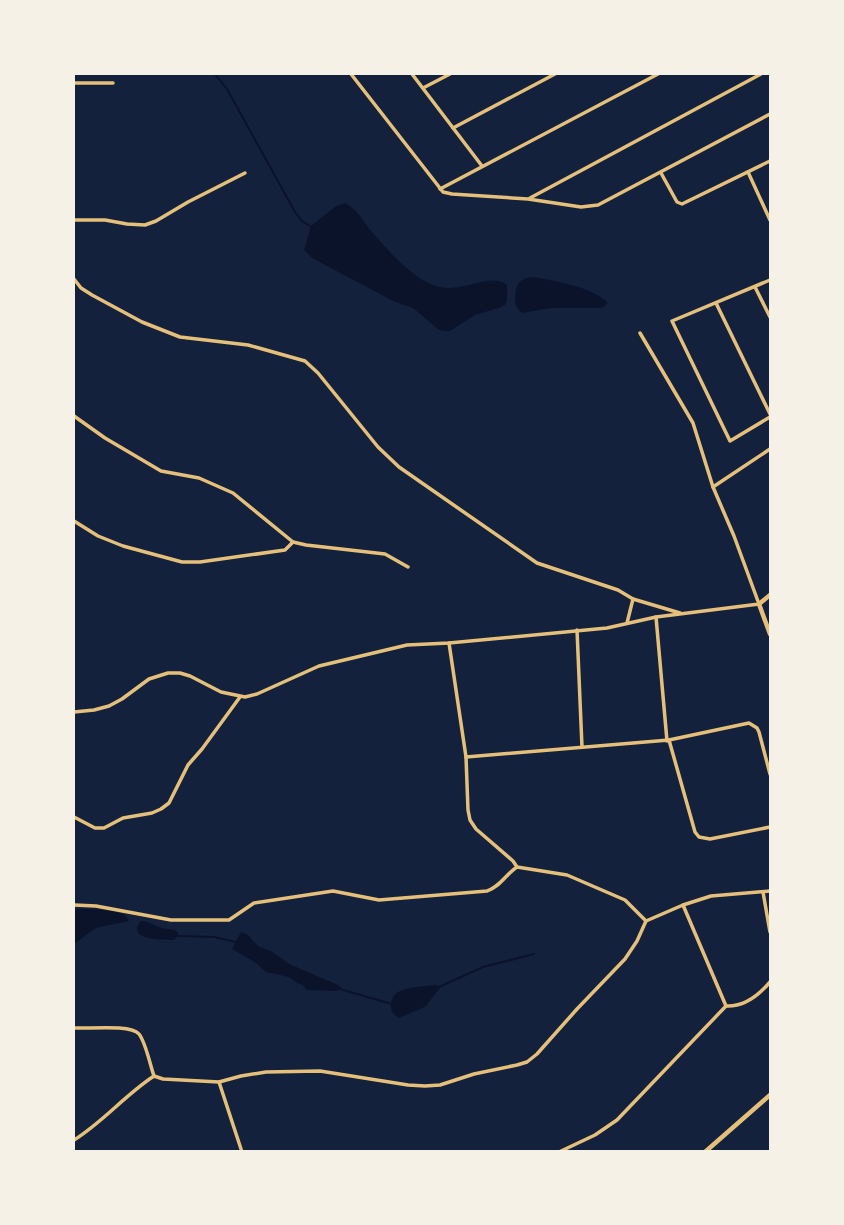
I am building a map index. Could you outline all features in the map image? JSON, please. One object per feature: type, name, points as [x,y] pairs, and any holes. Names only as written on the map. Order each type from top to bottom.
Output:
[{"type":"street","points":[[351,74],[440,189],[447,194],[528,199],[581,207],[592,206],[771,114]]},
{"type":"street","points":[[412,74],[482,166]]},
{"type":"street","points":[[423,88],[450,74]]},
{"type":"street","points":[[453,128],[555,74]]},
{"type":"street","points":[[440,189],[658,74]]},
{"type":"street","points":[[528,199],[761,74]]},
{"type":"street","points":[[74,83],[113,83]]},
{"type":"street","points":[[660,172],[677,202],[685,204],[771,161]]},
{"type":"street","points":[[748,172],[771,220]]},
{"type":"street","points":[[74,220],[105,220],[145,225],[245,173]]},
{"type":"street","points":[[74,279],[92,295],[142,322],[180,337],[248,345],[304,361],[318,373],[378,447],[406,473],[537,563],[681,614]]},
{"type":"street","points":[[716,303],[771,416],[730,441],[672,321],[771,280]]},
{"type":"street","points":[[755,286],[771,317]]},
{"type":"street","points":[[640,332],[693,423],[713,487],[771,634]]},
{"type":"street","points":[[74,416],[161,471],[199,478],[233,493],[293,542],[382,553],[408,566]]},
{"type":"street","points":[[713,487],[771,449]]},
{"type":"street","points":[[74,521],[98,536],[123,546],[182,562],[285,550],[293,542]]},
{"type":"street","points":[[74,712],[109,706],[149,680],[168,673],[190,676],[221,692],[240,697],[249,696],[326,664],[407,645],[607,628],[656,617],[759,604],[771,595]]},
{"type":"street","points":[[627,623],[633,599]]},
{"type":"street","points":[[656,617],[668,740],[695,832],[699,837],[710,839],[771,827]]},
{"type":"street","points":[[577,630],[582,747]]},
{"type":"street","points":[[449,643],[466,757],[470,820],[476,829],[517,867]]},
{"type":"street","points":[[74,817],[95,828],[104,828],[123,818],[161,809],[169,803],[188,765],[240,697]]},
{"type":"street","points":[[466,757],[668,740],[744,724],[753,725],[759,732],[771,774]]},
{"type":"street","points":[[74,905],[96,906],[171,920],[229,920],[254,903],[333,891],[379,900],[486,891],[497,886],[517,867],[567,875],[625,900],[646,921]]},
{"type":"street","points":[[154,1076],[219,1083],[266,1072],[320,1071],[425,1086],[440,1085],[527,1062],[625,959],[646,921],[711,896],[771,891]]},
{"type":"street","points":[[762,892],[771,932]]},
{"type":"street","points":[[683,905],[726,1006]]},
{"type":"street","points":[[559,1152],[595,1135],[617,1120],[726,1006],[746,1002],[771,982]]},
{"type":"street","points":[[74,1028],[122,1028],[137,1031],[142,1038],[154,1076]]},
{"type":"street","points":[[74,1140],[92,1129],[133,1090],[154,1076]]},
{"type":"street","points":[[219,1083],[242,1152]]},
{"type":"street","points":[[705,1152],[771,1095]]},
{"type":"water","points":[[345,203],[399,261],[424,281],[443,288],[453,288],[500,281],[507,285],[505,305],[475,315],[450,331],[439,330],[413,308],[395,302],[312,258],[304,250],[311,226],[336,206]]},
{"type":"water","points":[[534,277],[584,289],[608,303],[602,308],[551,308],[522,313],[516,304],[516,288],[522,280]]},
{"type":"water","points":[[74,909],[116,912],[126,916],[129,921],[96,928],[74,944]]},
{"type":"water","points":[[141,921],[174,930],[178,932],[178,936],[174,940],[147,938],[138,932],[137,927]]},
{"type":"water","points":[[241,932],[248,935],[258,946],[273,952],[289,964],[343,989],[306,990],[303,985],[289,977],[266,972],[232,949]]},
{"type":"water","points":[[436,985],[440,988],[425,1007],[399,1018],[391,1009],[396,993],[409,988]]},
{"type":"waterway","points":[[215,74],[227,89],[295,212],[313,228]]},
{"type":"waterway","points":[[176,936],[214,937],[236,942]]},
{"type":"waterway","points":[[439,987],[483,967],[534,954]]},
{"type":"waterway","points":[[343,990],[392,1004]]}]
